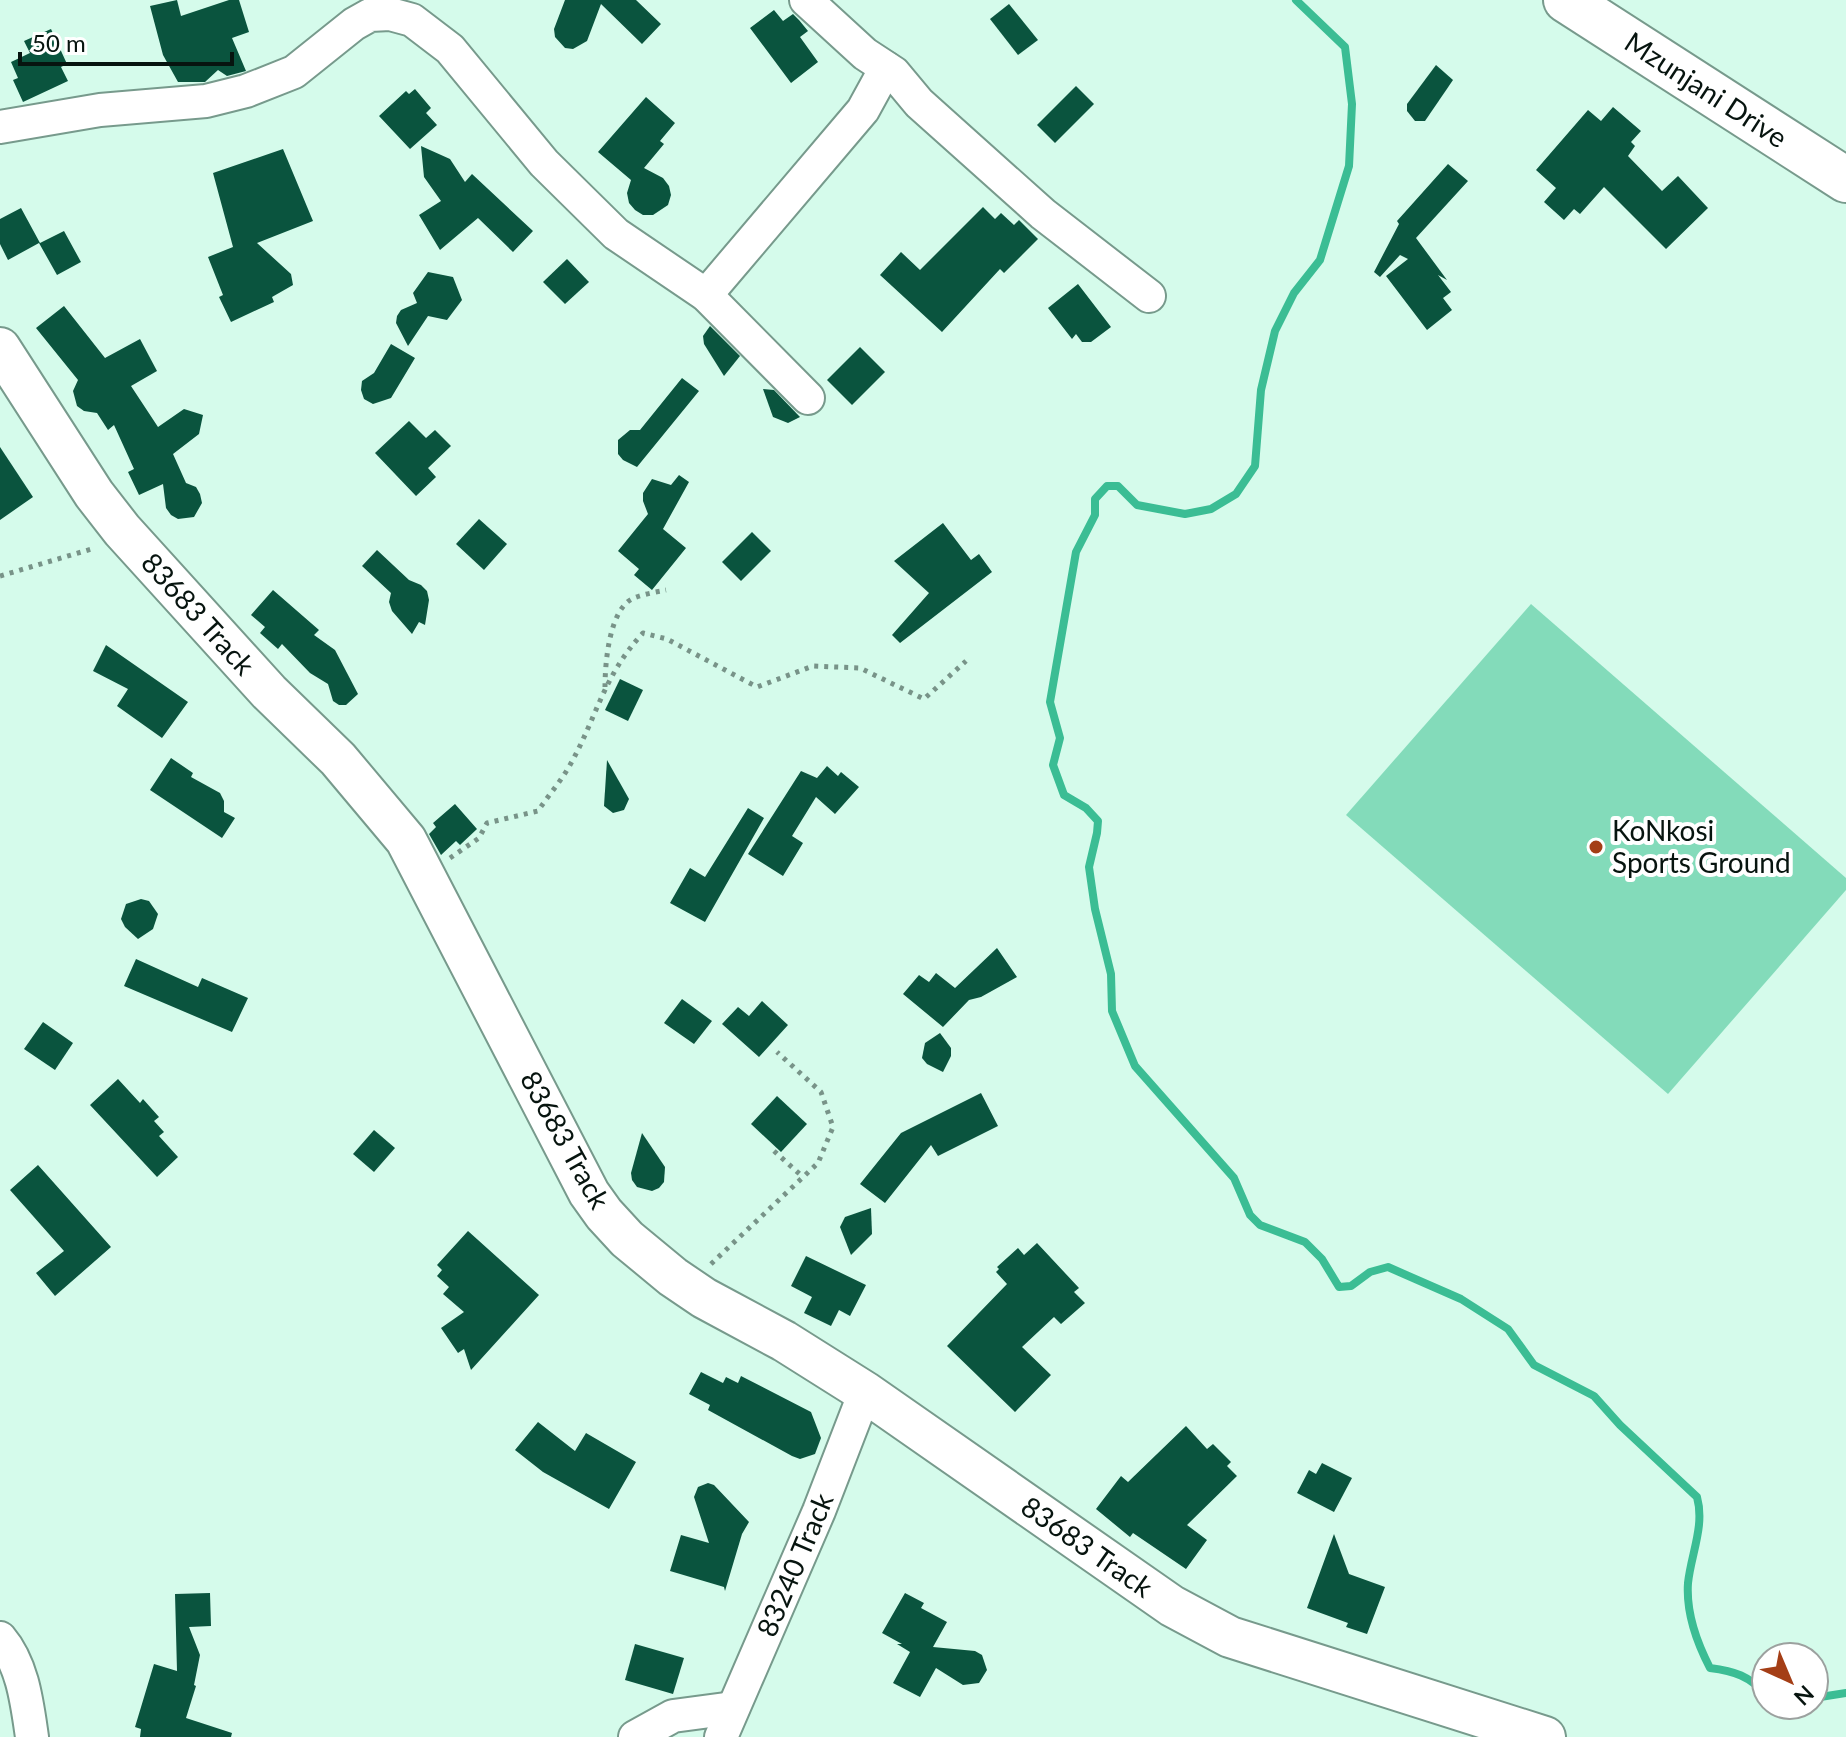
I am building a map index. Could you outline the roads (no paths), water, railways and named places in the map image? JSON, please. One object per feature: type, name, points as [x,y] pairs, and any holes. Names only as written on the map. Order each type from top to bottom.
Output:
[{"type":"main road","name":"Mzunjani Drive","points":[[1566,0],[1846,180]]},
{"type":"street","points":[[806,0],[865,54],[894,73],[919,103],[1043,214],[1149,296]]},
{"type":"street","points":[[0,127],[100,110],[206,101],[246,91],[294,72],[370,15],[390,14],[412,20],[450,49],[544,163],[616,234],[706,295],[808,398]]},
{"type":"street","points":[[706,295],[863,110],[886,68]]},
{"type":"street","name":"83683 Track","points":[[0,348],[94,494],[129,537],[269,692],[370,794],[406,840],[427,875],[589,1193],[627,1239],[687,1287],[784,1341],[865,1392],[1160,1598],[1203,1624],[1230,1637],[1545,1737]]},
{"type":"street","name":"83240 Track","points":[[727,1722],[830,1485],[865,1392]]},
{"type":"street","points":[[0,1638],[21,1674],[32,1737]]},
{"type":"street","points":[[635,1737],[673,1716],[727,1722]]},
{"type":"waterway","points":[[1296,0],[1345,47],[1352,104],[1349,166],[1320,260],[1294,293],[1275,331],[1261,390],[1255,466],[1236,494],[1211,509],[1185,514],[1137,505],[1118,486],[1107,486],[1095,499],[1095,515],[1076,552],[1050,702],[1060,738],[1053,765],[1064,795],[1086,808],[1098,821],[1089,867],[1095,909],[1111,974],[1112,1011],[1135,1066],[1234,1178],[1250,1215],[1260,1225],[1305,1242],[1322,1259],[1339,1287],[1351,1286],[1370,1272],[1388,1267],[1461,1299],[1508,1329],[1534,1365],[1594,1396],[1620,1425],[1697,1497],[1698,1529],[1688,1583],[1697,1638],[1710,1668],[1750,1681]]},
{"type":"waterway","points":[[1830,1696],[1846,1693]]},
{"type":"place","name":"KoNkosi Sports Ground","points":[[1596,847]]}]
